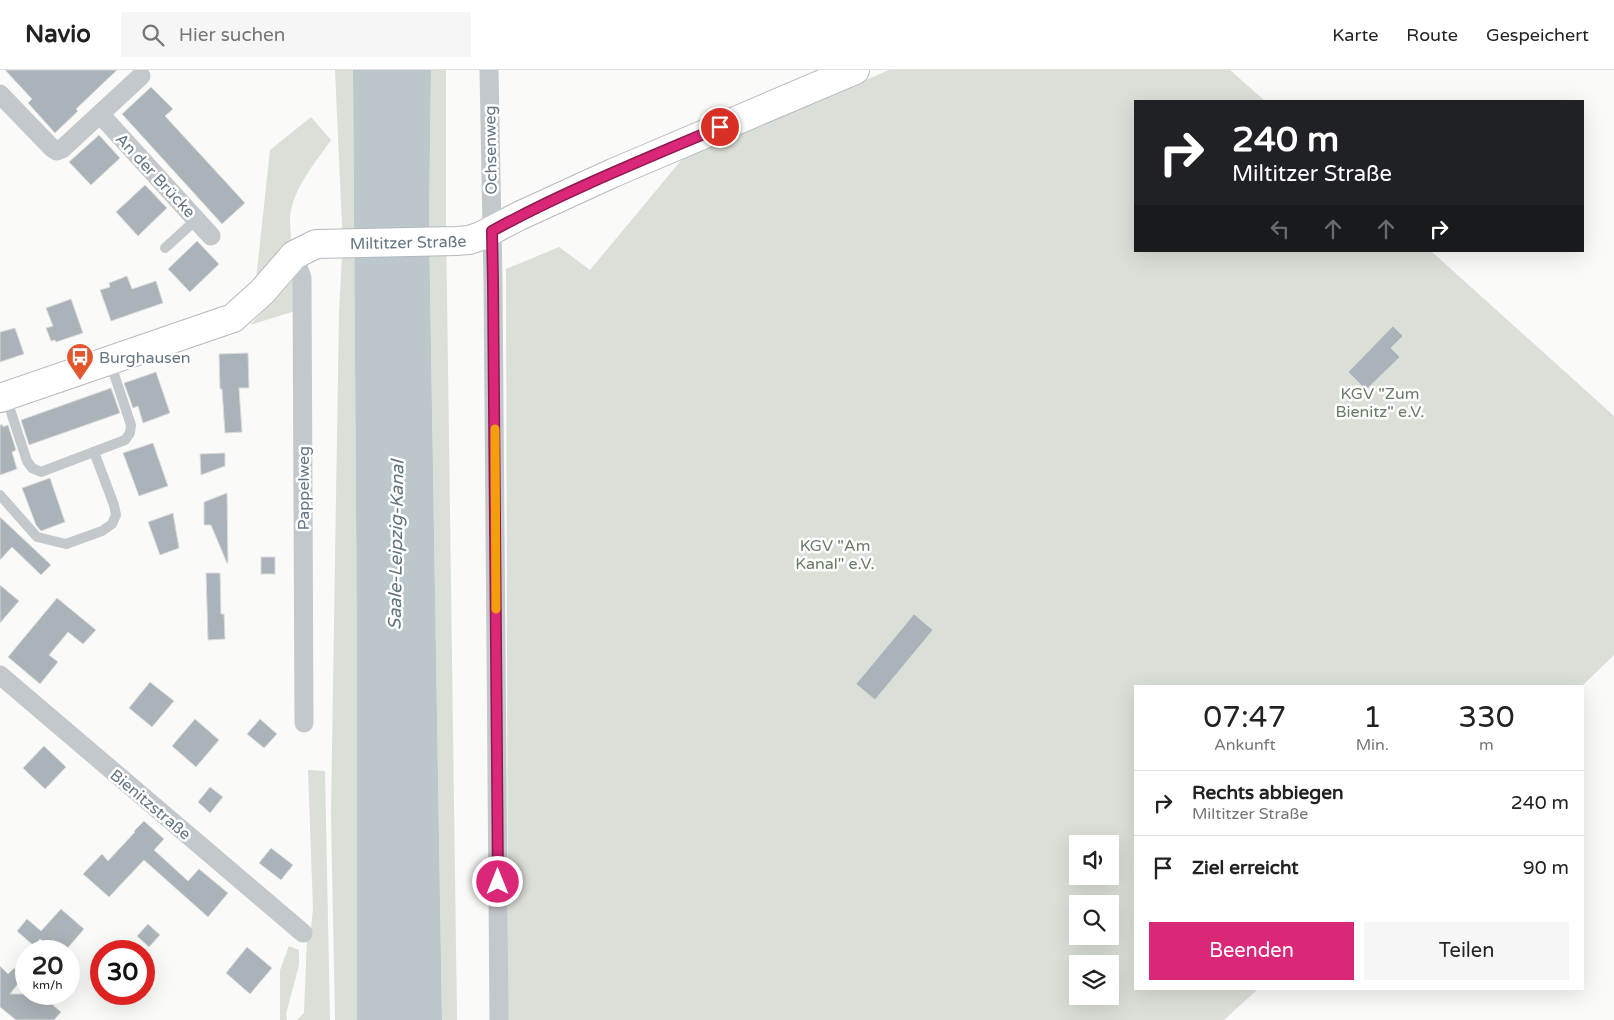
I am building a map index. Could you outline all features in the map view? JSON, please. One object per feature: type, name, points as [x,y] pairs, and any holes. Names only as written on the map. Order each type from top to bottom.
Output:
[{"type":"street","name":"Ochsenweg","points":[[489,70],[492,231]]},
{"type":"street","name":"Miltitzer Straße","points":[[3,398],[233,318],[262,292],[294,255],[316,244],[469,240],[492,231],[519,216],[612,173],[855,70]]},
{"type":"street","points":[[0,94],[57,151],[62,149],[141,76]]},
{"type":"street","name":"An der Brücke","points":[[100,114],[197,219],[210,236]]},
{"type":"street","points":[[492,231],[500,1020]]},
{"type":"street","name":"Pappelweg","points":[[294,255],[302,278],[304,723]]},
{"type":"street","name":"Bienitzstraße","points":[[0,675],[303,933]]},
{"type":"lane","points":[[165,248],[197,219]]},
{"type":"lane","points":[[3,398],[27,461],[32,468],[41,472],[125,440],[130,433],[131,425],[110,361]]},
{"type":"lane","points":[[0,495],[37,537],[66,544],[102,531],[112,524],[116,515],[94,452]]},
{"type":"green space","points":[[335,70],[353,70],[357,655],[357,1020],[335,1020],[331,813],[342,225]]},
{"type":"green space","points":[[431,70],[446,70],[446,223],[457,1020],[442,1020],[429,223]]},
{"type":"green space","name":"KGV \"Am Kanal\" e.V.","points":[[889,70],[1230,70],[1264,100],[1134,100],[1134,252],[1432,252],[1614,416],[1614,655],[1583,685],[1134,685],[1134,990],[1257,990],[1224,1020],[508,1020],[506,269],[559,247],[590,270],[683,158]]},
{"type":"green space","points":[[311,117],[331,140],[306,176],[295,196],[290,217],[291,241],[256,280],[270,150]]},
{"type":"green space","points":[[295,277],[295,311],[250,325]]},
{"type":"green space","points":[[308,770],[325,771],[330,1020],[297,1020],[304,1013],[307,937],[311,929],[313,908]]},
{"type":"green space","points":[[289,946],[299,950],[299,965],[286,1014],[287,1020],[280,1020],[280,970]]},
{"type":"water","name":"Saale-Leipzig-Kanal","points":[[353,70],[431,70],[429,223],[442,1020],[357,1020],[357,655]]},
{"type":"building","points":[[5,70],[117,70],[76,109],[78,111],[55,133],[28,103],[32,99]]},
{"type":"building","points":[[151,87],[173,109],[165,116],[245,203],[222,224],[122,114]]},
{"type":"building","points":[[99,135],[120,158],[91,185],[69,162]]},
{"type":"building","points":[[145,185],[167,208],[138,236],[116,212]]},
{"type":"building","points":[[197,241],[219,264],[190,292],[168,269]]},
{"type":"building","points":[[127,276],[132,289],[156,281],[163,303],[111,321],[100,290],[110,287],[109,283]]},
{"type":"building","points":[[71,299],[83,333],[56,342],[55,340],[51,341],[46,328],[53,326],[46,308]]},
{"type":"building","points":[[1393,326],[1403,336],[1391,348],[1400,357],[1366,390],[1348,372]]},
{"type":"building","points":[[15,328],[24,354],[0,362],[0,332]]},
{"type":"building","points":[[248,353],[249,388],[239,388],[242,432],[225,433],[222,389],[220,389],[219,354]]},
{"type":"building","points":[[156,372],[170,413],[143,423],[138,406],[133,408],[124,383]]},
{"type":"building","points":[[111,388],[120,413],[29,445],[21,420]]},
{"type":"building","points":[[0,425],[3,425],[3,427],[8,425],[16,450],[12,452],[17,469],[0,475]]},
{"type":"building","points":[[153,443],[168,486],[139,496],[123,453]]},
{"type":"building","points":[[225,453],[225,466],[201,475],[200,454]]},
{"type":"building","points":[[50,478],[65,522],[41,531],[36,525],[22,488]]},
{"type":"building","points":[[227,493],[228,563],[211,525],[204,525],[204,502]]},
{"type":"building","points":[[173,513],[179,548],[160,555],[148,522]]},
{"type":"building","points":[[0,517],[51,565],[41,575],[12,547],[0,560]]},
{"type":"building","points":[[261,557],[275,557],[275,574],[261,574]]},
{"type":"building","points":[[206,573],[220,573],[221,614],[224,614],[225,639],[208,640]]},
{"type":"building","points":[[0,585],[19,601],[0,623]]},
{"type":"building","points":[[57,598],[96,630],[83,644],[68,632],[49,655],[58,662],[40,684],[8,657]]},
{"type":"building","points":[[914,614],[933,630],[875,700],[856,684]]},
{"type":"building","points":[[150,682],[174,701],[152,727],[129,708]]},
{"type":"building","points":[[195,719],[219,740],[196,767],[172,746]]},
{"type":"building","points":[[260,719],[277,734],[264,748],[247,734]]},
{"type":"building","points":[[44,746],[66,767],[45,789],[23,768]]},
{"type":"building","points":[[210,787],[223,797],[210,813],[198,802]]},
{"type":"building","points":[[144,821],[164,839],[154,850],[188,881],[199,869],[228,893],[208,917],[144,860],[109,897],[83,874],[102,854],[108,861]]},
{"type":"building","points":[[271,848],[293,865],[281,880],[259,863]]},
{"type":"building","points":[[61,909],[84,929],[74,940],[27,940],[17,931],[27,919],[41,931]]},
{"type":"building","points":[[148,924],[160,935],[155,940],[141,940],[137,936]]},
{"type":"building","points":[[247,947],[272,968],[250,994],[226,973]]},
{"type":"building","points":[[0,966],[8,974],[15,969],[15,988],[10,994],[15,994],[15,1005],[53,1005],[61,1012],[54,1020],[16,1020],[0,1007]]},
{"type":"slow traffic","points":[[495,429],[496,609]]},
{"type":"place","name":"Burghausen","points":[[80,381]]},
{"type":"route","points":[[498,882],[492,231],[519,216],[612,173],[720,127]]},
{"type":"park label","name":"KGV \"Zum Bienitz\" e.V.","points":[[1380,402]]}]
